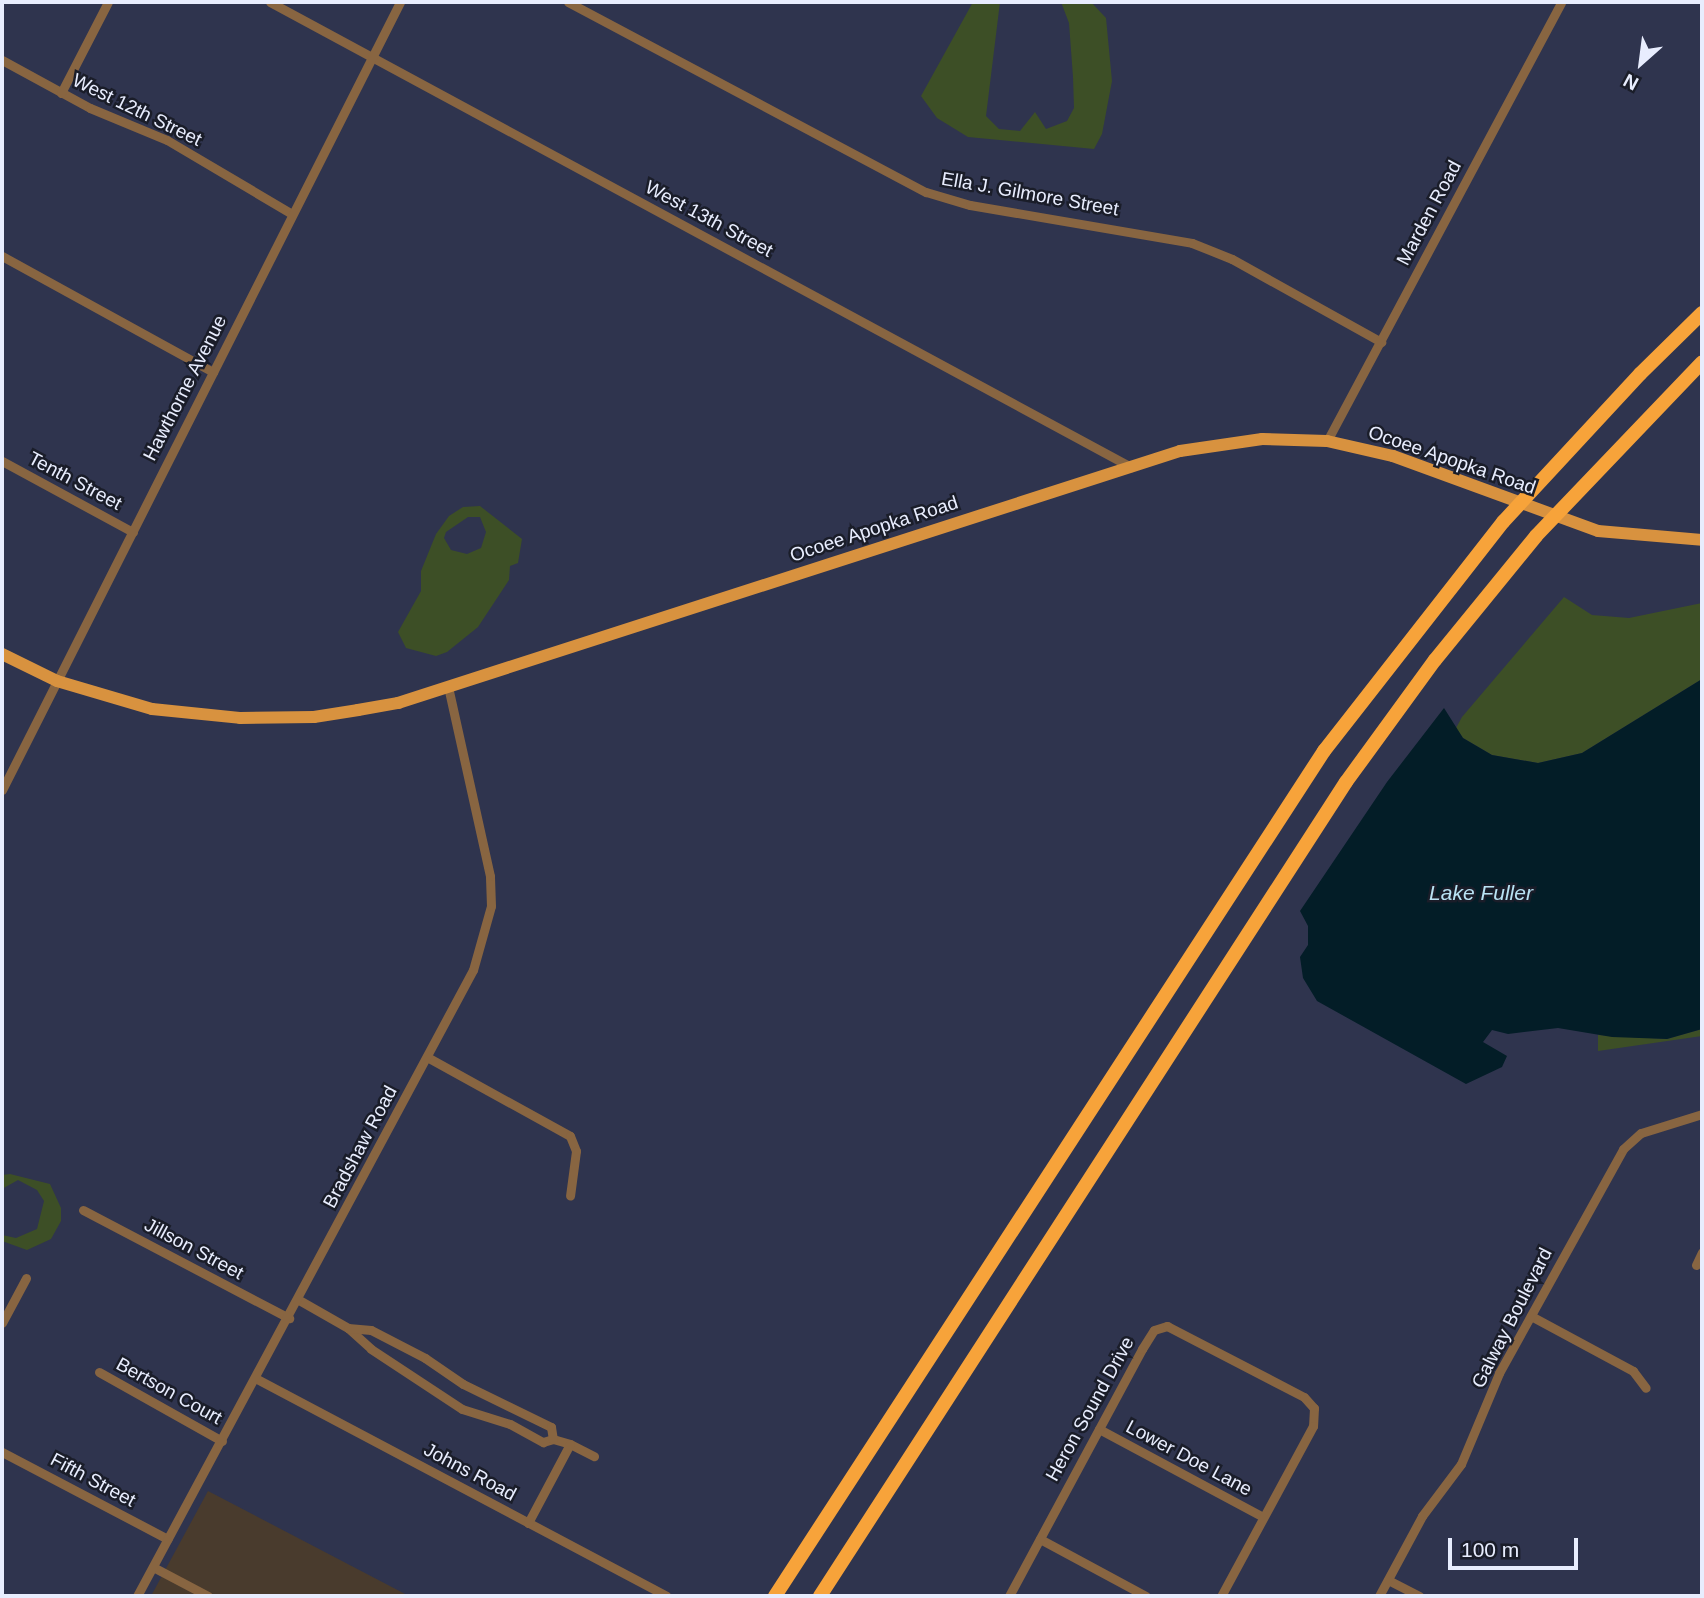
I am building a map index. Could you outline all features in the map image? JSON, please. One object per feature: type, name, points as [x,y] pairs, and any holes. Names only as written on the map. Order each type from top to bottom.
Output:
[{"type":"highway","points":[[775,1596],[1270,830],[1367,693],[1503,522],[1539,481],[1702,313]]},
{"type":"highway","points":[[820,1596],[1305,842],[1435,660],[1536,536],[1702,362]]},
{"type":"main road","name":"Ocoee Apopka Road","points":[[2,654],[57,681],[152,709],[240,719],[314,717],[398,702],[1130,467],[1217,443],[1327,441],[1393,456],[1598,531],[1702,540]]},
{"type":"street","points":[[61,93],[108,2]]},
{"type":"street","name":"West 13th Street","points":[[270,2],[1130,467]]},
{"type":"street","name":"Hawthorne Avenue","points":[[2,790],[400,2]]},
{"type":"street","name":"Ella J. Gilmore Street","points":[[568,2],[926,192],[970,205],[1192,243],[1232,259],[1381,342]]},
{"type":"street","name":"Marden Road","points":[[1327,441],[1562,2]]},
{"type":"street","name":"West 12th Street","points":[[2,60],[61,93],[167,140],[292,214]]},
{"type":"street","points":[[2,256],[213,372]]},
{"type":"street","name":"Tenth Street","points":[[2,461],[133,532]]},
{"type":"street","name":"Bradshaw Road","points":[[137,1596],[257,1379],[473,970],[491,906],[490,876],[449,686]]},
{"type":"street","points":[[427,1057],[569,1136],[576,1152],[570,1196]]},
{"type":"street","name":"Galway Boulevard","points":[[1379,1596],[1422,1516],[1461,1464],[1499,1373],[1623,1149],[1641,1133],[1702,1114]]},
{"type":"street","name":"Jillson Street","points":[[83,1210],[289,1318]]},
{"type":"street","points":[[1696,1265],[1702,1252]]},
{"type":"street","points":[[2,1323],[26,1278]]},
{"type":"street","points":[[299,1300],[348,1328],[371,1349],[462,1409],[510,1424],[543,1442],[554,1439],[594,1456]]},
{"type":"street","points":[[1531,1316],[1633,1371],[1646,1388]]},
{"type":"street","name":"Heron Sound Drive","points":[[1009,1596],[1154,1329],[1167,1326],[1179,1329],[1304,1397],[1314,1408],[1313,1426],[1221,1596]]},
{"type":"street","points":[[348,1328],[371,1330],[425,1358],[463,1384],[551,1427],[554,1439]]},
{"type":"street","name":"Bertson Court","points":[[99,1373],[222,1441]]},
{"type":"street","name":"Johns Road","points":[[257,1379],[666,1596]]},
{"type":"street","name":"Lower Doe Lane","points":[[1099,1429],[1263,1517]]},
{"type":"street","points":[[528,1523],[570,1444]]},
{"type":"street","name":"Fifth Street","points":[[2,1452],[168,1539]]},
{"type":"street","points":[[1040,1539],[1146,1596]]},
{"type":"street","points":[[153,1567],[208,1596]]},
{"type":"street","points":[[1388,1580],[1419,1596]]},
{"type":"shaded area","points":[[208,1491],[409,1596],[151,1596]]},
{"type":"green space","points":[[973,2],[1000,2],[986,116],[999,129],[1020,131],[1035,112],[1046,129],[1067,121],[1074,108],[1069,23],[1061,2],[1091,2],[1106,18],[1112,81],[1102,134],[1094,149],[968,137],[937,118],[921,96]]},
{"type":"green space","points":[[480,506],[522,539],[518,563],[510,566],[509,580],[478,627],[447,652],[436,656],[406,648],[398,632],[421,591],[421,571],[436,534],[449,516],[463,507]],"holes":[[[468,517],[480,517],[486,532],[481,548],[467,554],[451,550],[444,538],[446,532]]]},
{"type":"green space","points":[[1564,597],[1592,615],[1629,618],[1702,603],[1702,679],[1582,753],[1538,763],[1492,755],[1463,738],[1456,728],[1462,717]]},
{"type":"green space","points":[[1702,1029],[1702,1036],[1598,1051],[1598,1035],[1667,1039]]},
{"type":"green space","points":[[10,1174],[50,1184],[61,1208],[61,1221],[51,1239],[27,1250],[2,1241],[2,1235],[16,1238],[37,1229],[44,1201],[37,1190],[18,1180],[2,1189],[2,1175]]},
{"type":"water","name":"Lake Fuller","points":[[1702,679],[1702,1029],[1667,1039],[1612,1037],[1558,1028],[1508,1034],[1492,1030],[1483,1042],[1507,1056],[1502,1067],[1466,1084],[1317,1001],[1303,978],[1300,957],[1308,945],[1308,926],[1300,911],[1387,782],[1444,708],[1463,738],[1492,755],[1538,763],[1582,753]]}]
